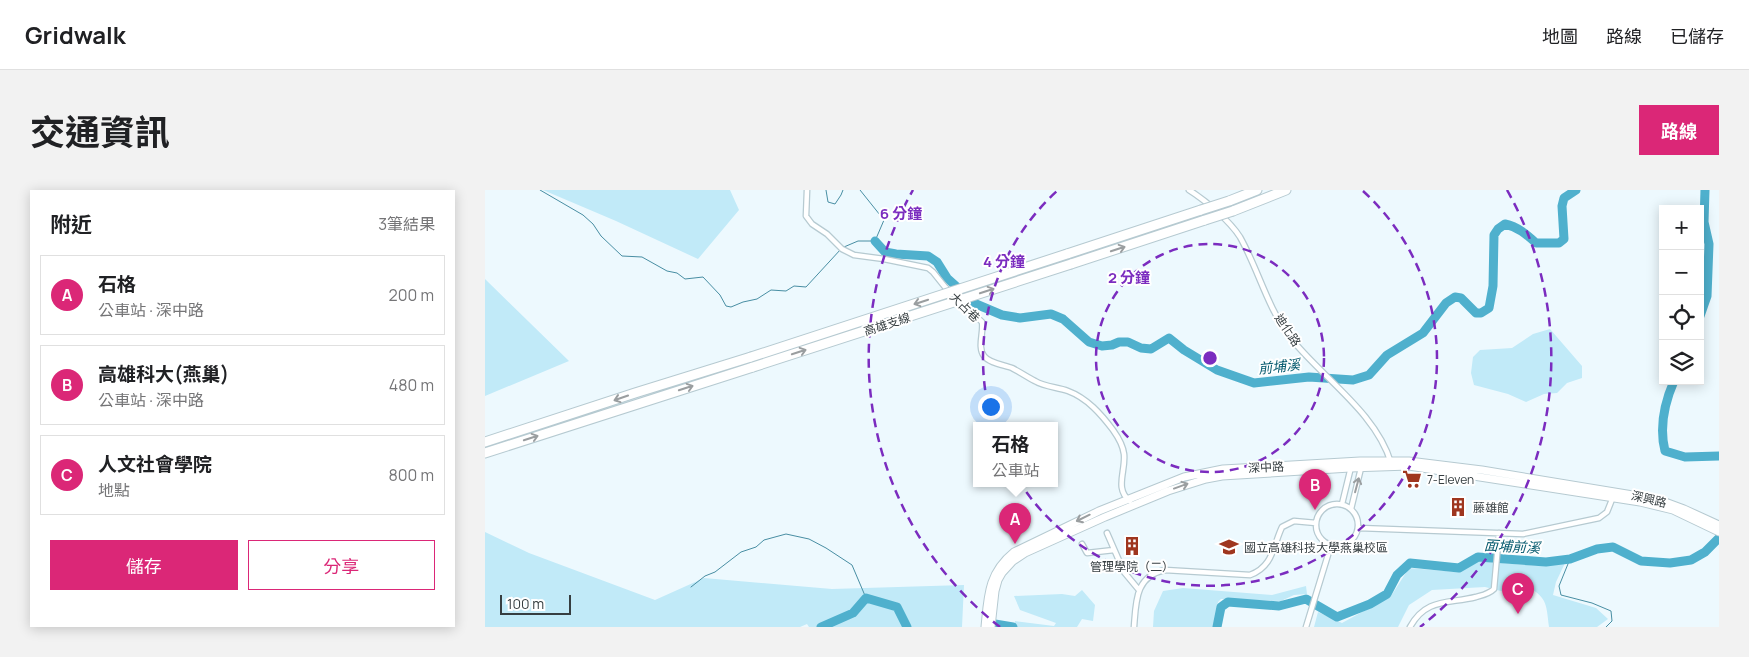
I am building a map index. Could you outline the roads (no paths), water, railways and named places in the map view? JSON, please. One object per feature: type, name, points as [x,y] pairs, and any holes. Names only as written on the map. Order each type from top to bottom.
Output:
[{"type":"highway","name":"高雄支線","points":[[485,442],[1067,254],[1257,190]]},
{"type":"highway","name":"高雄支線","points":[[485,452],[1071,264],[1233,211],[1286,190]]},
{"type":"main road","name":"深中路","points":[[991,593],[992,578],[1005,559],[1015,552],[1126,497],[1184,476],[1203,472],[1223,469],[1392,464],[1613,494]]},
{"type":"main road","name":"深中路","points":[[991,593],[1002,573],[1013,561],[1021,556],[1136,504],[1189,483],[1214,477],[1350,468],[1359,465]]},
{"type":"main road","name":"深興路","points":[[1613,494],[1657,499],[1719,525]]},
{"type":"main road","name":"深興路","points":[[1613,494],[1673,510],[1719,532]]},
{"type":"main road","points":[[985,627],[991,593]]},
{"type":"main road","points":[[991,593],[991,627]]},
{"type":"street","name":"大占巷","points":[[807,190],[806,216],[811,224],[827,234],[842,249],[854,255],[884,258],[928,268],[982,322],[983,355],[1035,381],[1067,390],[1087,401],[1120,442],[1124,453],[1121,484],[1126,497]]},
{"type":"street","name":"迪化路","points":[[1189,190],[1228,223],[1239,236],[1280,323],[1308,358],[1372,423],[1392,464]]},
{"type":"street","points":[[1351,508],[1359,465]]},
{"type":"street","points":[[1342,504],[1350,468]]},
{"type":"street","points":[[1359,528],[1499,536],[1523,534],[1599,518],[1607,512],[1613,494]]},
{"type":"street","points":[[1126,497],[1136,504]]},
{"type":"street","points":[[1332,504],[1342,504],[1351,508],[1358,520],[1359,528],[1357,534],[1349,542],[1337,546],[1331,545],[1320,537],[1316,523],[1321,511],[1332,504]]},
{"type":"street","points":[[1133,627],[1136,597],[1139,590],[1157,572],[1165,570],[1247,575],[1257,572],[1267,565],[1272,556],[1282,527],[1294,522],[1316,523]]},
{"type":"street","points":[[1107,532],[1124,572],[1139,590]]},
{"type":"street","points":[[1411,627],[1424,609],[1430,606],[1475,597],[1489,593],[1494,589],[1499,536]]},
{"type":"street","points":[[1082,544],[1087,552],[1115,550]]},
{"type":"street","points":[[1307,626],[1331,545]]},
{"type":"waterway","points":[[540,190],[583,215],[622,256],[642,257],[667,271],[677,273],[685,279],[703,277],[720,295],[726,306],[731,307],[757,299],[771,290],[786,291],[794,286],[806,287],[841,249]]},
{"type":"waterway","points":[[826,190],[828,202],[835,204],[843,190]]},
{"type":"waterway","points":[[844,247],[858,241],[875,241],[884,220],[860,190]]},
{"type":"waterway","name":"前埔溪","points":[[875,241],[885,252],[928,256],[937,262],[947,278],[976,304],[1002,315],[1020,318],[1051,314],[1063,319],[1089,342],[1102,346],[1128,342],[1141,348],[1151,349],[1169,338],[1184,350],[1217,370],[1254,383],[1309,377],[1353,380],[1369,375],[1387,355],[1423,333],[1446,303],[1455,297],[1461,298],[1476,313],[1481,313],[1489,308],[1493,286],[1494,235],[1498,229],[1505,224],[1510,225],[1536,243],[1559,243],[1564,239],[1562,206],[1564,198],[1576,190]]},
{"type":"waterway","name":"面埔前溪","points":[[1704,305],[1707,296],[1709,244],[1704,222],[1705,190]]},
{"type":"waterway","name":"面埔前溪","points":[[1673,385],[1663,416],[1662,433],[1665,451],[1685,457],[1719,456]]},
{"type":"waterway","points":[[691,587],[741,552],[756,547],[764,540],[786,534],[809,539],[852,565],[866,598]]},
{"type":"waterway","name":"面埔前溪","points":[[1217,627],[1221,607],[1228,602],[1279,606],[1306,599],[1337,617],[1370,604],[1387,594],[1397,575],[1410,563],[1459,568],[1478,557],[1546,562],[1570,559],[1597,549],[1613,547],[1641,561],[1670,563],[1691,560],[1705,552],[1719,538]]},
{"type":"waterway","points":[[1570,559],[1559,586],[1561,595],[1592,603],[1611,611],[1612,621],[1606,627]]},
{"type":"waterway","points":[[821,627],[853,613],[866,598],[897,607],[907,627]]},
{"type":"waterway","points":[[989,627],[995,624],[1013,627]]},
{"type":"place","name":"7-Eleven","points":[[1412,479]]},
{"type":"place","name":"藤雄館","points":[[1458,507]]},
{"type":"place","name":"高雄科大(燕巢)","points":[[1315,510]]},
{"type":"place","name":"石格","points":[[1015,544]]},
{"type":"place","name":"管理學院（二）","points":[[1132,546]]},
{"type":"place","name":"國立高雄科技大學燕巢校區","points":[[1229,547]]},
{"type":"place","name":"人文社會學院","points":[[1518,614]]}]
